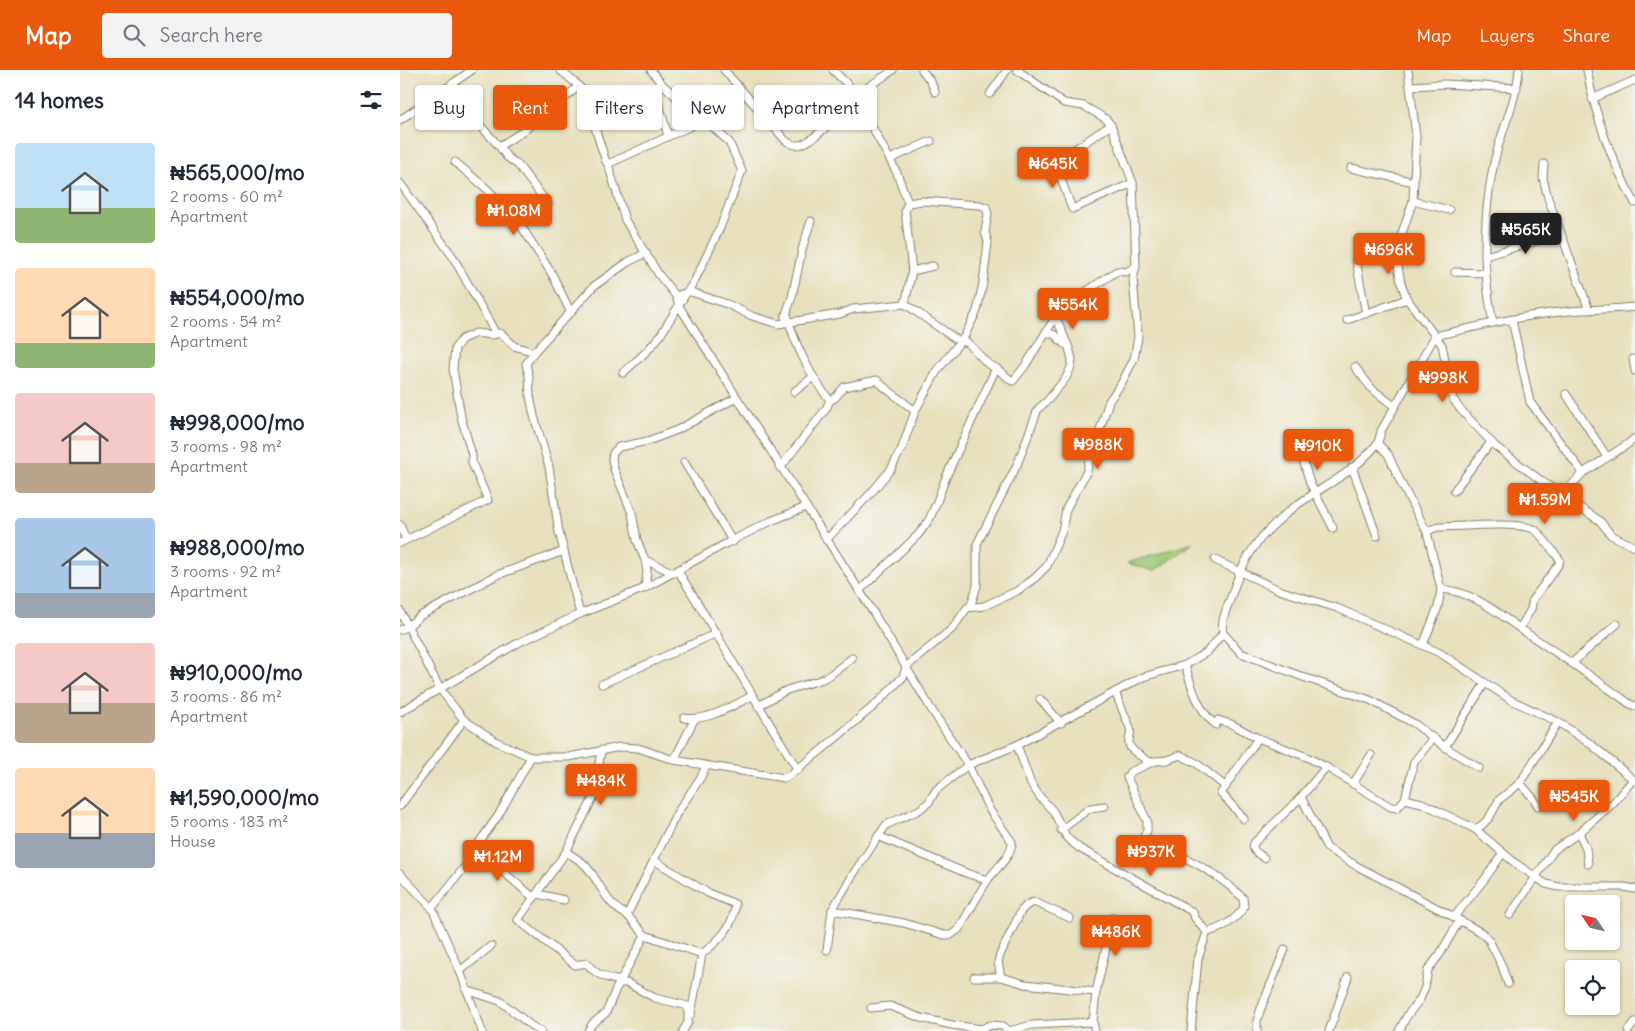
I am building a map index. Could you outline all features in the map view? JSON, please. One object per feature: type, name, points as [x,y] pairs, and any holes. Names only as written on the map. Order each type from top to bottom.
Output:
[{"type":"street","points":[[400,120],[472,70]]},
{"type":"street","points":[[560,70],[578,85]]},
{"type":"street","points":[[651,70],[672,93]]},
{"type":"street","points":[[724,70],[754,104]]},
{"type":"street","points":[[834,70],[849,85]]},
{"type":"street","points":[[871,85],[893,70]]},
{"type":"street","points":[[922,70],[931,82],[935,92]]},
{"type":"street","points":[[990,94],[1007,70]]},
{"type":"street","points":[[967,608],[984,606],[1017,591],[1035,578],[1047,566],[1062,531],[1068,504],[1087,471],[1091,450],[1099,433],[1109,401],[1121,384],[1134,359],[1138,336],[1133,279],[1136,266],[1133,183],[1111,125],[1106,119],[1084,106],[1064,103],[1017,70]]},
{"type":"street","points":[[1408,70],[1416,136],[1413,202],[1399,248],[1398,266],[1407,300],[1442,345],[1448,379],[1455,402],[1491,442],[1600,521],[1611,535],[1635,547]]},
{"type":"street","points":[[1493,323],[1485,256],[1489,194],[1494,161],[1517,88],[1518,70]]},
{"type":"street","points":[[1587,70],[1592,99],[1618,173],[1635,203]]},
{"type":"street","points":[[1592,99],[1635,80]]},
{"type":"street","points":[[660,82],[654,96],[658,100],[668,136]]},
{"type":"street","points":[[452,84],[463,97],[477,122],[507,156],[518,165],[548,204]]},
{"type":"street","points":[[1411,86],[1445,84],[1517,88]]},
{"type":"street","points":[[499,146],[511,141],[530,128],[577,88]]},
{"type":"street","points":[[1111,125],[1055,162],[1072,209],[1133,183]]},
{"type":"street","points":[[596,130],[625,220],[659,275],[676,296],[679,306],[736,398],[968,765],[989,808],[1012,842],[1007,855],[987,880],[958,929],[951,935],[944,936],[904,923],[832,910]]},
{"type":"street","points":[[608,164],[682,130]]},
{"type":"street","points":[[623,373],[660,336],[695,280],[720,228],[742,171],[729,142],[715,130]]},
{"type":"street","points":[[776,130],[789,143],[797,145],[806,142],[822,130]]},
{"type":"street","points":[[874,130],[890,159],[908,203],[905,210],[912,270],[904,304]]},
{"type":"street","points":[[890,159],[931,141]]},
{"type":"street","points":[[455,162],[487,189],[516,218],[552,274],[571,313]]},
{"type":"street","points":[[1544,164],[1545,187],[1589,310]]},
{"type":"street","points":[[1351,168],[1414,182]]},
{"type":"street","points":[[400,183],[453,257],[496,334]]},
{"type":"street","points":[[826,540],[872,492],[890,469],[902,448],[915,411],[937,371],[964,337],[977,311],[983,283],[988,242],[985,232],[988,214],[986,207],[921,201],[908,203]]},
{"type":"street","points":[[1413,202],[1449,210]]},
{"type":"street","points":[[811,221],[787,314],[789,323],[813,377],[830,400]]},
{"type":"street","points":[[1485,256],[1561,234]]},
{"type":"street","points":[[580,614],[564,551],[549,467],[534,416],[526,364],[534,352],[594,286],[628,262],[646,253]]},
{"type":"street","points":[[1356,260],[1366,314]]},
{"type":"street","points":[[912,270],[933,266]]},
{"type":"street","points":[[676,296],[687,292],[708,297],[752,316],[778,324],[840,314],[853,309],[904,304],[960,342],[967,342],[988,364],[1010,380],[1014,380],[1062,307],[1117,271],[1126,272],[1136,266]]},
{"type":"street","points":[[1455,272],[1486,273]]},
{"type":"street","points":[[1347,320],[1407,300]]},
{"type":"street","points":[[1479,768],[1445,747],[1415,724],[1370,700],[1241,653],[1223,634],[1221,628],[1239,571],[1248,554],[1260,539],[1294,507],[1352,467],[1378,444],[1381,431],[1394,406],[1435,336],[1512,320],[1589,310],[1635,307]]},
{"type":"street","points":[[778,324],[787,314]]},
{"type":"street","points":[[400,611],[440,689],[464,720],[497,742],[531,756],[569,757],[620,747],[638,748],[674,760],[784,778],[798,770],[875,705],[903,677],[906,667],[953,628],[967,608],[971,606],[977,586],[977,544],[1017,465],[1038,408],[1048,400],[1066,378],[1071,367],[1070,349],[1056,317]]},
{"type":"street","points":[[1512,320],[1530,402],[1583,473]]},
{"type":"street","points":[[1046,332],[1060,338],[1070,349]]},
{"type":"street","points":[[400,525],[403,541],[488,500],[472,464],[453,369],[455,348],[462,339],[476,333],[490,336],[496,334],[503,335],[514,346],[534,352]]},
{"type":"street","points":[[526,350],[528,359]]},
{"type":"street","points":[[1633,360],[1635,371]]},
{"type":"street","points":[[1355,367],[1372,389],[1394,406]]},
{"type":"street","points":[[859,590],[918,534],[929,520],[946,477],[996,368]]},
{"type":"street","points":[[794,392],[813,377]]},
{"type":"street","points":[[780,468],[826,409],[830,400],[835,398],[844,387],[877,380],[915,411]]},
{"type":"street","points":[[1566,394],[1607,457]]},
{"type":"street","points":[[645,588],[646,560],[637,540],[632,513],[620,488],[614,469],[613,453],[618,447],[648,441],[677,430],[736,398]]},
{"type":"street","points":[[1562,495],[1583,473],[1635,438]]},
{"type":"street","points":[[1454,491],[1491,442]]},
{"type":"street","points":[[1378,444],[1388,454],[1427,532],[1442,588],[1440,602],[1423,645]]},
{"type":"street","points":[[1302,457],[1315,492],[1334,528]]},
{"type":"street","points":[[684,462],[733,542]]},
{"type":"street","points":[[1352,467],[1377,536]]},
{"type":"street","points":[[400,712],[518,643],[580,614],[645,588],[727,543],[733,542],[771,521],[806,507]]},
{"type":"street","points":[[1427,532],[1439,528],[1515,525],[1535,530],[1560,560],[1533,599],[1520,628]]},
{"type":"street","points":[[400,630],[420,616],[497,575],[564,551]]},
{"type":"street","points":[[646,560],[676,572],[717,633],[752,696],[798,770]]},
{"type":"street","points":[[1216,560],[1279,590],[1337,608],[1440,653],[1512,700],[1558,722],[1592,745],[1634,781],[1612,804],[1579,833],[1554,850],[1510,915]]},
{"type":"street","points":[[1442,588],[1458,590],[1472,596],[1635,706]]},
{"type":"street","points":[[1572,662],[1617,624]]},
{"type":"street","points":[[602,684],[717,633]]},
{"type":"street","points":[[827,950],[832,910],[886,825],[924,806],[929,802],[936,790],[968,765],[1017,745],[1143,678],[1185,665],[1207,652],[1223,634]]},
{"type":"street","points":[[758,706],[787,690],[830,676],[852,658]]},
{"type":"street","points":[[1185,665],[1192,690],[1216,725],[1218,720],[1231,724],[1258,738],[1307,757],[1391,807],[1397,808],[1405,799],[1414,762],[1433,738]]},
{"type":"street","points":[[1445,747],[1485,683]]},
{"type":"street","points":[[1115,692],[1132,733],[1129,741],[1130,747],[1148,762],[1166,760],[1180,755],[1196,763],[1226,787]]},
{"type":"street","points":[[684,718],[694,720],[724,710],[752,696]]},
{"type":"street","points":[[1040,699],[1061,723]]},
{"type":"street","points":[[400,806],[464,720]]},
{"type":"street","points":[[674,760],[694,720]]},
{"type":"street","points":[[1475,829],[1482,826],[1489,818],[1499,800],[1520,783],[1558,722]]},
{"type":"street","points":[[1244,819],[1221,793],[1258,738]]},
{"type":"street","points":[[1017,745],[1031,784],[1053,811],[1067,838],[1079,848],[1194,912],[1195,918],[1207,932]]},
{"type":"street","points":[[601,750],[594,796],[566,852],[518,920],[575,965],[586,963],[592,971],[620,981],[620,983],[627,983],[655,998],[688,1006],[688,1022],[684,1031]]},
{"type":"street","points":[[1353,784],[1371,755]]},
{"type":"street","points":[[432,908],[467,864],[475,848],[498,816],[531,756]]},
{"type":"street","points":[[1155,761],[1130,772],[1128,775],[1128,779],[1147,821],[1147,831],[1141,841],[1174,852],[1206,868],[1243,898],[1244,907],[1238,916],[1207,932]]},
{"type":"street","points":[[628,915],[677,813],[701,777],[706,766]]},
{"type":"street","points":[[1264,858],[1254,851],[1254,843],[1301,797],[1326,767]]},
{"type":"street","points":[[1520,783],[1538,806]]},
{"type":"street","points":[[1301,797],[1327,848],[1482,933],[1489,940],[1502,966],[1508,984]]},
{"type":"street","points":[[1405,799],[1422,804],[1475,829],[1535,878],[1546,884],[1556,887],[1624,887],[1635,889]]},
{"type":"street","points":[[1062,830],[1090,808],[1105,806]]},
{"type":"street","points":[[1579,833],[1586,848],[1588,864]]},
{"type":"street","points":[[878,836],[987,880]]},
{"type":"street","points":[[475,848],[536,896],[564,900]]},
{"type":"street","points":[[566,852],[586,866],[604,895],[621,912],[628,915],[645,935],[702,954]]},
{"type":"street","points":[[1399,1031],[1407,1016],[1420,999],[1428,970],[1440,954],[1457,919],[1503,853]]},
{"type":"street","points":[[654,861],[708,893],[735,904],[735,914],[719,940],[702,954],[688,1031]]},
{"type":"street","points":[[400,874],[432,908],[460,971],[482,1031]]},
{"type":"street","points":[[1001,977],[998,962],[1000,954],[1021,911],[1027,905],[1034,902],[1070,918]]},
{"type":"street","points":[[1095,1031],[1093,1022],[1096,992],[1113,917]]},
{"type":"street","points":[[1191,1031],[1198,958],[1207,932]]},
{"type":"street","points":[[588,1031],[592,1024],[606,1013],[620,981],[645,935]]},
{"type":"street","points":[[460,971],[491,946]]},
{"type":"street","points":[[1257,1031],[1260,1011],[1285,949]]},
{"type":"street","points":[[974,977],[1001,977],[1024,984],[1096,992]]},
{"type":"street","points":[[1329,1031],[1348,977]]},
{"type":"street","points":[[466,990],[500,1001],[541,1031]]},
{"type":"street","points":[[871,1008],[890,1006],[912,1015],[952,1026],[982,1029],[990,1025],[1004,1026],[1009,1030],[1032,1025],[1093,1022]]},
{"type":"street","points":[[1628,1031],[1635,1022]]},
{"type":"green space","points":[[1193,543],[1154,571],[1127,563]]}]
